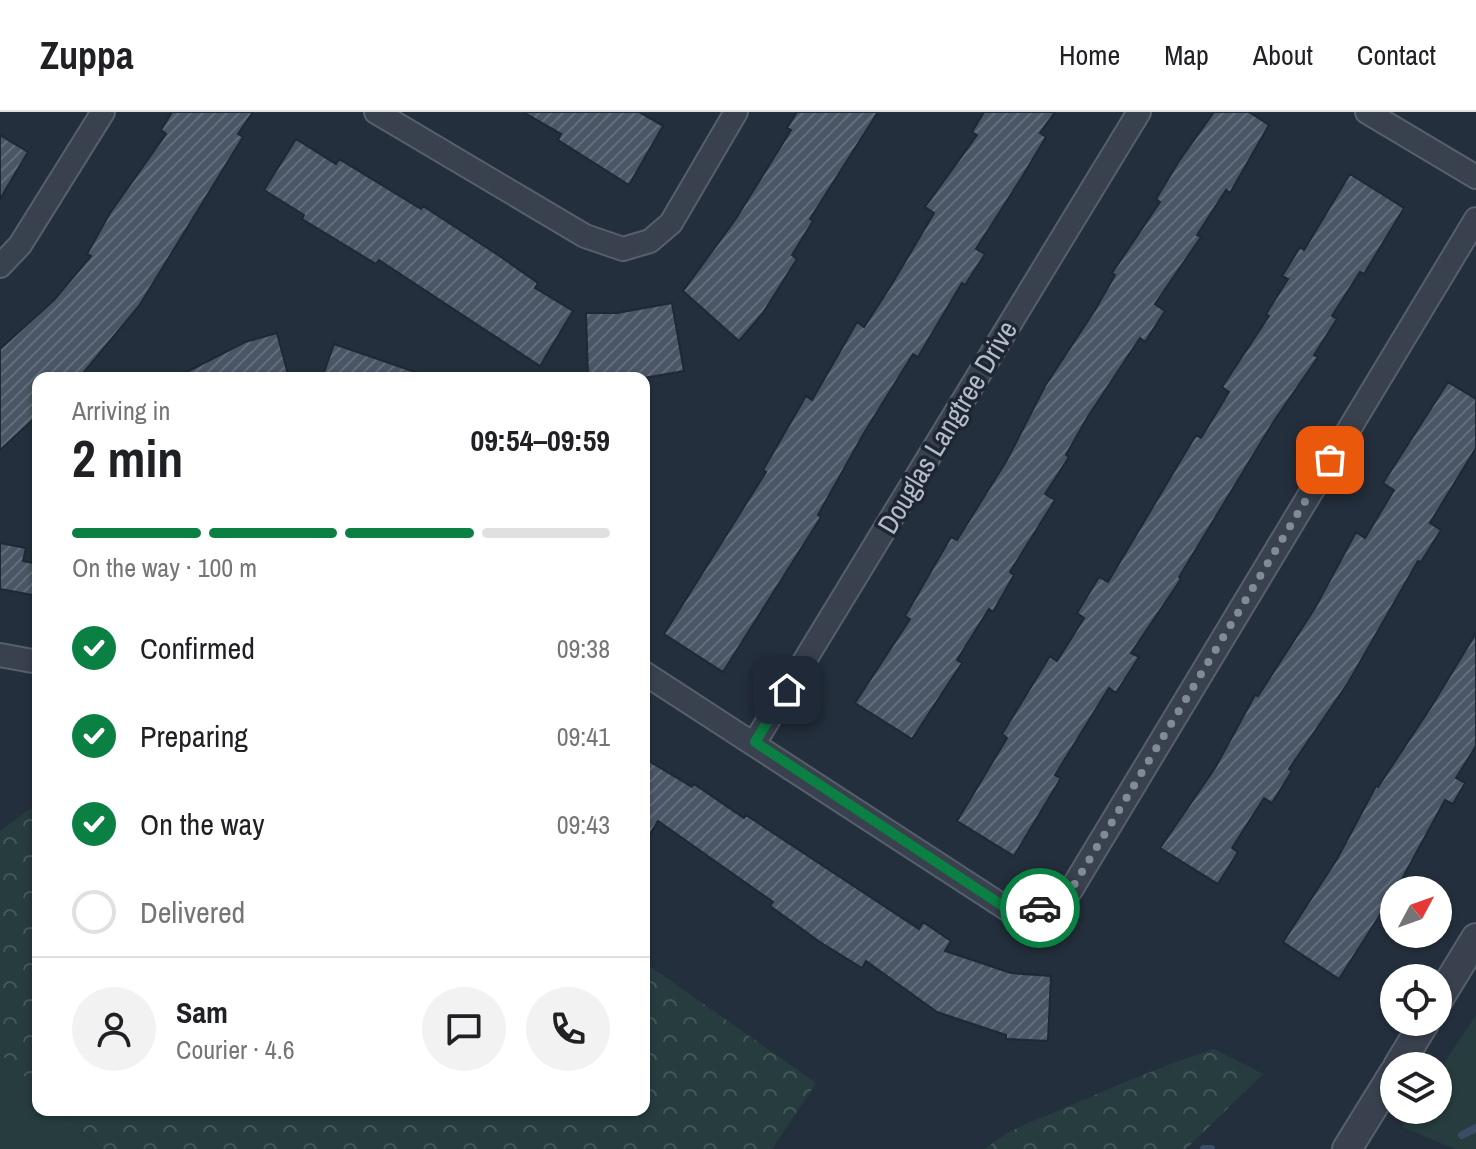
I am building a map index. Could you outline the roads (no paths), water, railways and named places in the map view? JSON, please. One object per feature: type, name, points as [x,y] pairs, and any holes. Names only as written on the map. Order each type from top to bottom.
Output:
[{"type":"street","points":[[0,266],[20,245],[103,112]]},
{"type":"street","points":[[376,112],[585,236],[623,249],[650,241],[671,223],[736,112]]},
{"type":"street","name":"Douglas Langtree Drive","points":[[755,742],[1139,112]]},
{"type":"street","points":[[1367,112],[1476,177]]},
{"type":"street","points":[[650,677],[755,742],[1012,912],[1048,906],[1071,890],[1476,219]]},
{"type":"street","points":[[0,655],[32,661]]},
{"type":"street","points":[[1452,977],[1476,938]]},
{"type":"street","points":[[1347,1149],[1380,1096]]},
{"type":"waterway","points":[[1462,1135],[1476,1128]]},
{"type":"waterway","points":[[1204,1149],[1211,1149]]}]
